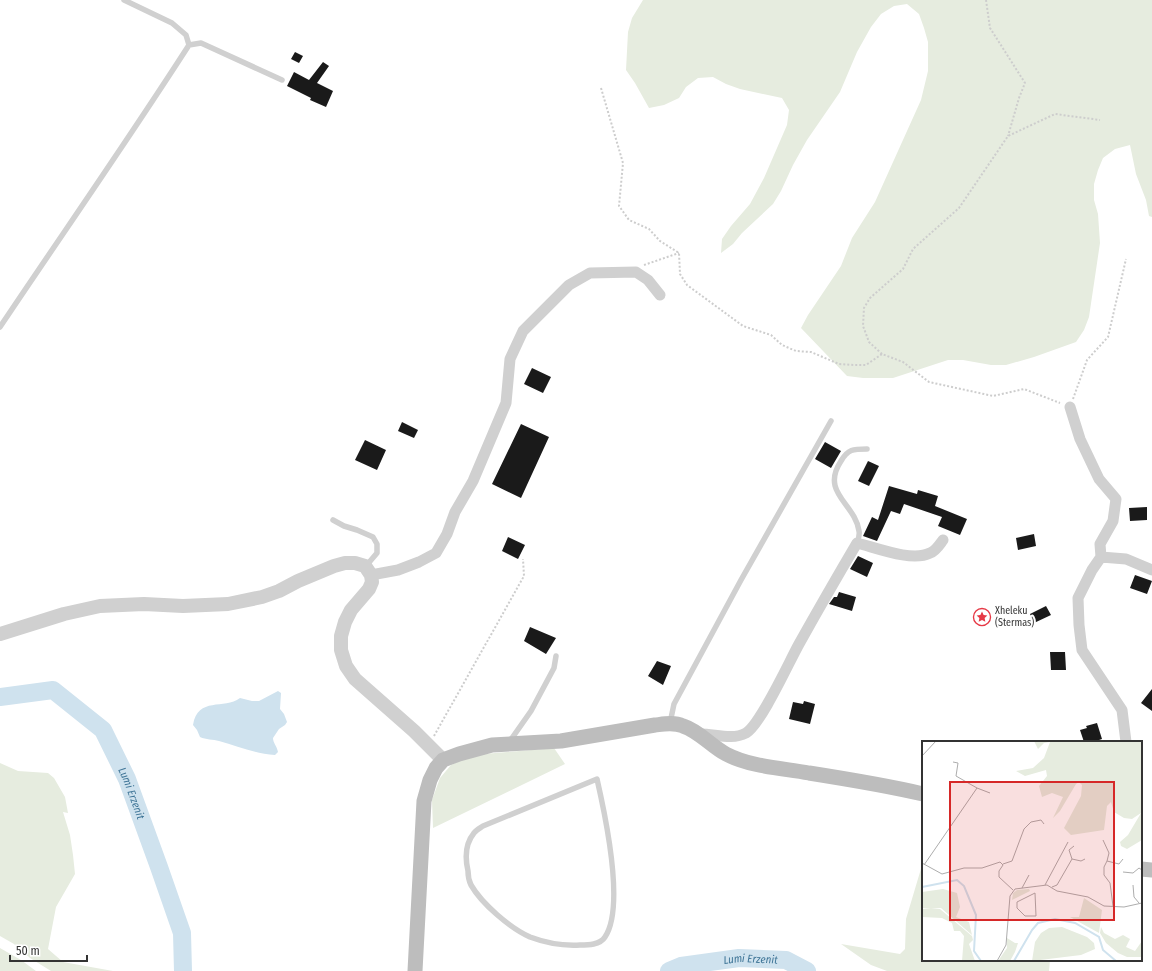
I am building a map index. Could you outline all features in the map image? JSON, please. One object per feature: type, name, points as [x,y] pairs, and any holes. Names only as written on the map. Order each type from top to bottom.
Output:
[{"type":"main road","points":[[415,971],[420,892],[420,850],[424,801],[430,780],[436,768],[443,760],[476,748],[492,745],[561,741],[670,723],[682,725],[698,734],[709,744],[727,754],[750,763],[852,780],[922,794]]},
{"type":"main road","points":[[1142,869],[1152,870]]},
{"type":"street","points":[[0,634],[64,614],[100,606],[144,604],[183,606],[228,604],[262,597],[344,563],[356,563],[368,571],[398,570],[419,562],[436,553],[447,534],[455,512],[473,480],[506,403],[510,359],[523,331],[568,285],[590,273],[636,272],[648,280],[660,295]]},
{"type":"street","points":[[1070,407],[1080,439],[1099,479],[1116,499],[1113,521],[1100,544],[1101,556],[1078,598],[1079,625],[1082,650],[1122,710],[1126,741]]},
{"type":"street","points":[[698,734],[708,733],[721,736],[738,735],[746,733],[753,727],[769,702],[830,588],[857,543],[907,556],[922,556],[932,553],[943,540]]},
{"type":"street","points":[[1101,556],[1126,559],[1152,570]]},
{"type":"street","points":[[368,571],[372,582],[369,589],[351,610],[345,622],[341,636],[340,650],[346,666],[355,679],[414,731],[443,760]]},
{"type":"lane","points":[[124,0],[172,23],[186,35],[189,45]]},
{"type":"lane","points":[[0,327],[139,123],[189,45],[201,43],[282,80]]},
{"type":"lane","points":[[670,723],[674,704],[741,580],[831,421]]},
{"type":"lane","points":[[857,543],[860,533],[856,522],[834,486],[834,476],[836,468],[846,453],[855,449],[867,449]]},
{"type":"lane","points":[[333,520],[344,526],[373,537],[377,544],[377,553],[368,571]]},
{"type":"lane","points":[[508,745],[530,711],[554,668],[556,656]]},
{"type":"lane","points":[[597,779],[611,852],[614,904],[612,921],[605,937],[598,943],[589,945],[572,946],[549,943],[529,936],[506,922],[485,904],[470,884],[466,862],[466,853],[469,843],[474,833],[483,826],[597,779]]},
{"type":"path","points":[[986,0],[990,28],[1025,83],[1008,136],[960,208],[913,248],[903,269],[870,298],[864,308],[863,326],[869,342],[882,354],[903,362],[929,382],[993,396],[1024,389],[1070,407],[1087,360],[1108,337],[1126,259]]},
{"type":"path","points":[[601,88],[623,163],[619,206],[629,220],[649,229],[660,241],[679,254]]},
{"type":"path","points":[[1008,136],[1055,114],[1100,120]]},
{"type":"path","points":[[679,254],[680,274],[687,285],[743,326],[771,335],[782,345],[796,351],[811,352],[839,364],[854,366],[866,365],[882,354]]},
{"type":"path","points":[[636,272],[639,266],[679,254]]},
{"type":"path","points":[[429,746],[524,576],[523,559]]},
{"type":"shaded area","points":[[643,0],[1152,0],[1152,217],[1149,216],[1146,200],[1136,174],[1130,145],[1115,149],[1103,158],[1094,184],[1094,200],[1098,214],[1100,243],[1089,317],[1084,330],[1076,342],[1006,365],[991,365],[963,360],[948,360],[893,378],[863,378],[847,376],[801,328],[841,266],[852,238],[875,202],[921,100],[928,71],[928,42],[919,14],[907,4],[894,6],[881,14],[871,27],[857,52],[840,92],[807,140],[773,204],[742,233],[733,244],[721,253],[722,239],[750,204],[764,178],[787,125],[789,110],[782,98],[740,89],[713,77],[698,78],[686,87],[679,98],[664,105],[649,108],[626,70],[628,32],[632,18]]},
{"type":"shaded area","points":[[554,748],[565,764],[433,828],[432,800],[440,778],[451,765],[472,755]]},
{"type":"shaded area","points":[[0,763],[18,771],[48,773],[54,778],[65,797],[68,813],[63,812],[70,835],[75,874],[56,907],[48,949],[63,962],[113,971],[51,971],[30,958],[14,944],[0,936]]},
{"type":"shaded area","points":[[922,865],[922,961],[1050,961],[1049,971],[887,971],[871,965],[841,944],[900,954],[905,949],[906,919]]},
{"type":"shaded area","points":[[0,948],[21,960],[36,971],[0,971]]},
{"type":"water","points":[[278,691],[281,693],[280,709],[287,722],[279,729],[273,738],[278,752],[275,755],[247,750],[217,740],[202,738],[193,725],[200,710],[206,707],[227,703],[240,698],[259,701]]},
{"type":"building","points":[[295,52],[303,56],[299,63],[291,59]]},
{"type":"building","points":[[323,62],[329,66],[317,83],[333,91],[326,107],[310,100],[311,98],[287,86],[294,72],[309,80]]},
{"type":"building","points":[[532,368],[551,377],[543,393],[524,384]]},
{"type":"building","points":[[402,422],[418,430],[414,438],[398,431]]},
{"type":"building","points":[[521,424],[549,437],[521,498],[492,484]]},
{"type":"building","points":[[365,440],[386,450],[377,470],[355,460]]},
{"type":"building","points":[[825,442],[841,451],[831,468],[815,459]]},
{"type":"building","points":[[868,461],[879,466],[869,486],[858,481]]},
{"type":"building","points":[[889,486],[917,494],[918,490],[938,496],[935,506],[967,519],[960,535],[938,526],[942,517],[904,504],[900,514],[891,511],[877,541],[863,536],[872,517],[878,520]]},
{"type":"building","points":[[1147,507],[1147,520],[1130,521],[1129,508]]},
{"type":"building","points":[[1034,534],[1036,546],[1018,550],[1016,538]]},
{"type":"building","points":[[508,537],[525,545],[518,559],[502,551]]},
{"type":"building","points":[[858,556],[873,563],[867,577],[850,569]]},
{"type":"building","points":[[1135,575],[1152,581],[1147,594],[1130,588]]},
{"type":"building","points":[[839,592],[856,597],[852,611],[829,604],[834,597],[837,597]]},
{"type":"building","points":[[1046,606],[1051,615],[1034,623],[1030,614]]},
{"type":"building","points":[[530,627],[556,638],[546,654],[524,641]]},
{"type":"building","points":[[1050,652],[1065,652],[1066,670],[1051,670]]},
{"type":"building","points":[[657,661],[671,666],[663,685],[648,676]]},
{"type":"building","points":[[1152,689],[1152,711],[1141,703]]},
{"type":"building","points":[[804,701],[815,704],[810,724],[789,719],[793,702],[803,704]]},
{"type":"building","points":[[1097,723],[1102,739],[1096,741],[1084,741],[1080,730],[1087,728],[1086,726]]},
{"type":"waterway","name":"Lumi Erzenit","points":[[0,697],[53,690],[103,730],[127,779],[182,933],[183,971]]},
{"type":"waterway","name":"Lumi Erzenit","points":[[669,971],[681,966],[739,958],[786,960],[807,971]]},
{"type":"place","name":"Xheleku (Stermas)","points":[[982,617]]}]
